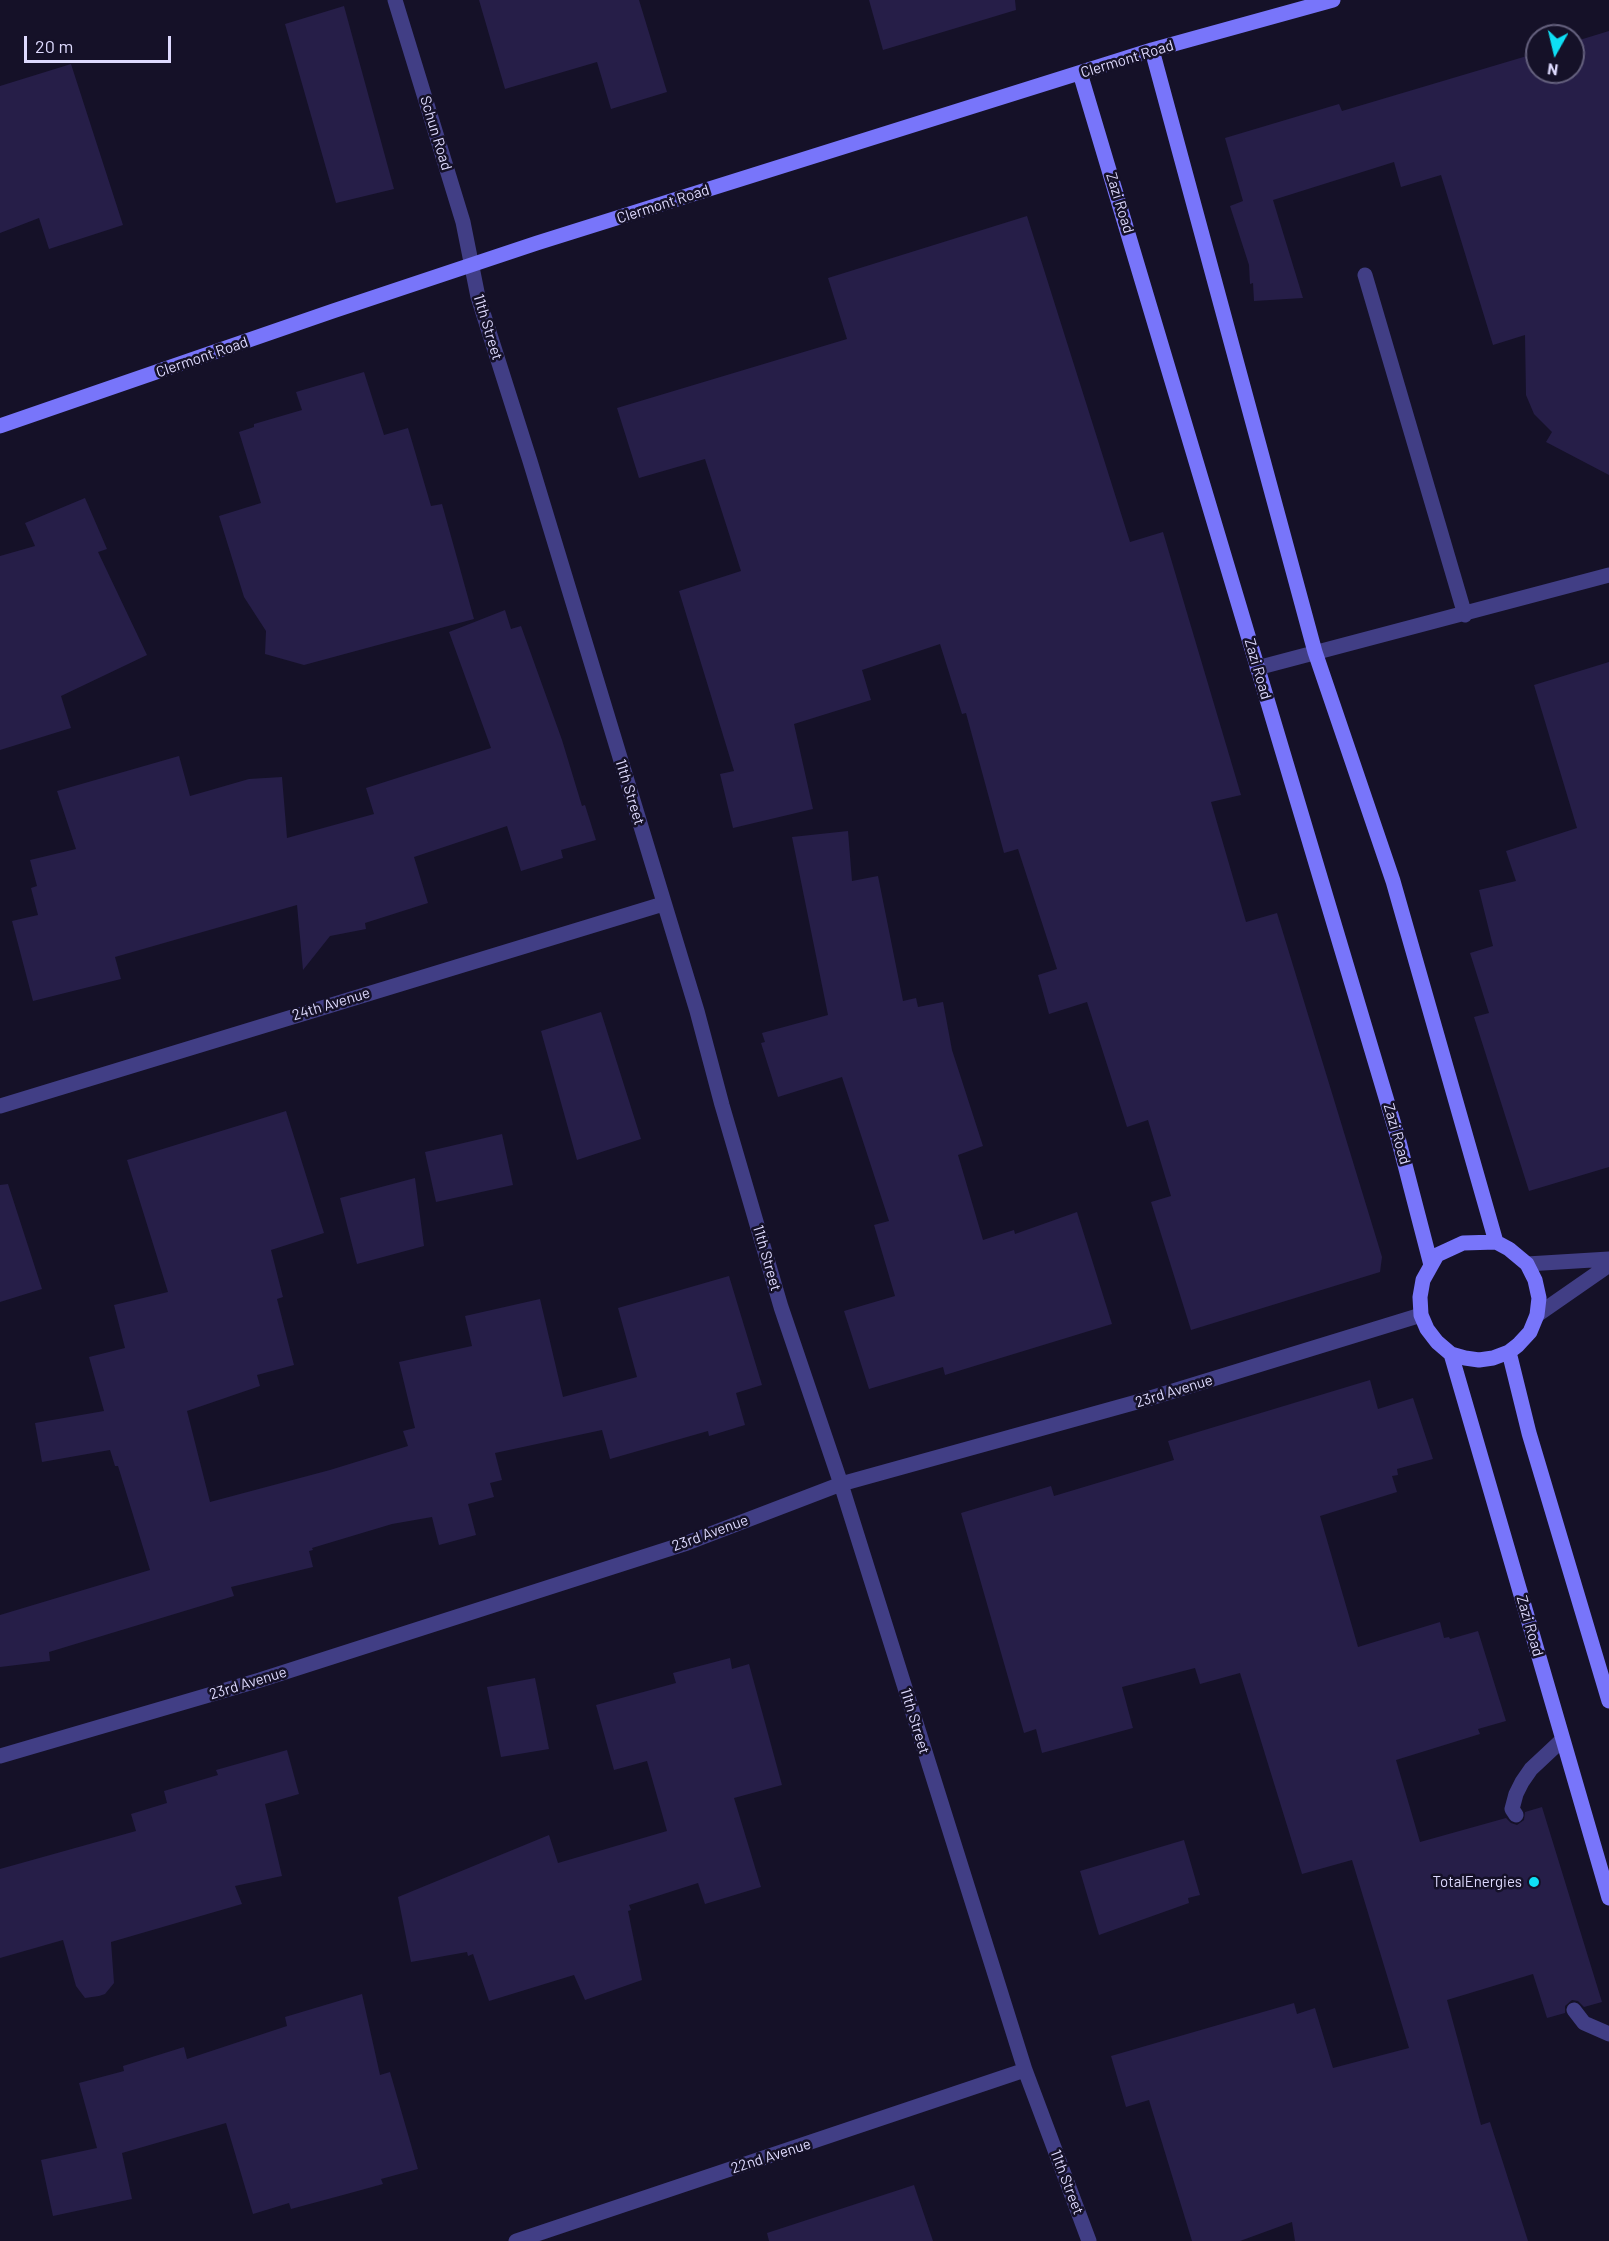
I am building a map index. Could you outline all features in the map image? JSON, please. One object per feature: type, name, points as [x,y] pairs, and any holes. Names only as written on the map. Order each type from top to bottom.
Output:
[{"type":"street","name":"Schun Road","points":[[395,0],[463,222],[472,266]]},
{"type":"street","name":"Clermont Road","points":[[0,426],[537,243],[1152,50],[1332,0]]},
{"type":"street","points":[[1152,50],[1315,652],[1393,881],[1496,1242]]},
{"type":"street","name":"Zazi Road","points":[[1080,73],[1219,532],[1257,668],[1398,1138],[1431,1265]]},
{"type":"street","name":"11th Street","points":[[472,266],[478,297],[534,472],[697,1011],[781,1307],[841,1484],[1025,2070],[1089,2241]]},
{"type":"street","points":[[1365,275],[1465,615]]},
{"type":"street","points":[[1257,668],[1609,576]]},
{"type":"street","name":"24th Avenue","points":[[0,1106],[663,904]]},
{"type":"street","points":[[1496,1242],[1509,1249],[1527,1264],[1535,1280],[1539,1298],[1537,1314],[1530,1332],[1509,1352],[1493,1358],[1479,1360],[1451,1354],[1427,1329],[1421,1314],[1420,1297],[1423,1280],[1437,1255],[1463,1243],[1496,1242]]},
{"type":"street","points":[[1527,1264],[1609,1258]]},
{"type":"street","points":[[1537,1314],[1609,1265]]},
{"type":"street","name":"23rd Avenue","points":[[0,1756],[260,1680],[665,1550],[841,1484],[1143,1400],[1421,1314]]},
{"type":"street","points":[[1509,1352],[1529,1433],[1609,1701]]},
{"type":"street","name":"Zazi Road","points":[[1451,1354],[1609,1899]]},
{"type":"street","points":[[1516,1815],[1512,1809],[1522,1782],[1531,1769],[1562,1740]]},
{"type":"street","points":[[1574,2010],[1584,2023],[1609,2034]]},
{"type":"street","name":"22nd Avenue","points":[[516,2241],[1025,2070]]},
{"type":"building","points":[[479,0],[639,0],[667,92],[611,109],[597,62],[505,89]]},
{"type":"building","points":[[869,0],[1015,0],[1016,10],[883,50]]},
{"type":"building","points":[[344,6],[394,189],[336,203],[285,24]]},
{"type":"building","points":[[1609,31],[1609,475],[1546,442],[1552,432],[1534,414],[1526,395],[1525,335],[1493,345],[1441,175],[1401,187],[1394,162],[1273,200],[1303,298],[1254,301],[1249,265],[1230,206],[1243,201],[1225,138],[1339,104],[1342,111],[1525,57],[1525,84],[1585,84],[1585,38]]},
{"type":"building","points":[[71,64],[123,225],[49,249],[39,218],[0,233],[0,86]]},
{"type":"building","points":[[1027,216],[1130,542],[1163,532],[1241,795],[1211,802],[1246,922],[1277,913],[1382,1257],[1380,1272],[1191,1330],[1151,1202],[1171,1196],[1148,1120],[1127,1127],[1087,1002],[1049,1014],[1038,975],[1057,969],[1018,849],[1004,853],[966,713],[962,714],[940,644],[862,670],[871,700],[794,724],[813,809],[733,828],[720,774],[734,771],[679,591],[741,571],[705,459],[639,478],[617,408],[847,339],[828,278]]},
{"type":"building","points":[[364,372],[384,435],[408,428],[431,506],[442,504],[474,619],[304,665],[265,654],[266,631],[244,597],[219,516],[261,503],[239,432],[254,427],[254,424],[302,410],[296,392]]},
{"type":"building","points":[[85,498],[107,549],[98,552],[147,655],[61,696],[71,728],[0,750],[0,556],[35,546],[25,523]]},
{"type":"building","points":[[505,610],[511,629],[521,626],[562,740],[582,806],[585,805],[596,840],[561,850],[563,858],[521,871],[507,826],[414,857],[428,903],[365,923],[366,929],[330,936],[303,970],[297,905],[115,957],[121,979],[33,1001],[12,921],[38,915],[31,888],[37,886],[30,860],[76,849],[57,791],[179,756],[190,796],[249,779],[282,777],[287,838],[374,814],[366,788],[491,748],[449,632]]},
{"type":"building","points":[[1609,662],[1609,1167],[1529,1191],[1474,1017],[1489,1013],[1470,953],[1493,946],[1479,890],[1516,881],[1506,851],[1577,828],[1534,685]]},
{"type":"building","points":[[848,831],[852,881],[878,876],[903,1001],[916,998],[918,1007],[943,1002],[952,1050],[983,1146],[958,1155],[983,1240],[1014,1230],[1015,1234],[1077,1212],[1112,1324],[945,1375],[943,1367],[869,1389],[844,1311],[895,1296],[874,1225],[889,1221],[842,1077],[778,1097],[761,1043],[765,1042],[762,1033],[828,1015],[792,837]]},
{"type":"building","points":[[601,1012],[641,1139],[577,1160],[541,1031]]},
{"type":"building","points":[[286,1111],[324,1233],[271,1250],[283,1297],[277,1299],[294,1365],[257,1375],[260,1386],[187,1411],[210,1502],[330,1470],[408,1446],[403,1431],[415,1428],[399,1362],[472,1346],[465,1316],[540,1299],[563,1397],[637,1377],[618,1308],[729,1276],[762,1385],[736,1393],[745,1425],[709,1436],[708,1431],[610,1459],[602,1430],[495,1453],[502,1480],[490,1483],[494,1497],[468,1504],[476,1535],[439,1545],[432,1517],[392,1524],[312,1548],[313,1550],[309,1551],[313,1567],[231,1587],[234,1596],[49,1652],[50,1661],[0,1667],[0,1615],[150,1570],[118,1466],[115,1466],[110,1450],[42,1462],[35,1423],[104,1411],[89,1357],[125,1348],[114,1305],[168,1292],[127,1160]]},
{"type":"building","points":[[502,1134],[513,1185],[436,1202],[425,1152]]},
{"type":"building","points":[[415,1178],[424,1246],[357,1264],[340,1198]]},
{"type":"building","points":[[8,1184],[42,1289],[0,1302],[0,1185]]},
{"type":"building","points":[[1370,1380],[1378,1409],[1413,1398],[1433,1459],[1397,1469],[1398,1475],[1392,1476],[1397,1492],[1320,1516],[1358,1647],[1440,1622],[1444,1638],[1449,1637],[1450,1639],[1478,1631],[1506,1721],[1478,1729],[1480,1734],[1396,1760],[1420,1842],[1506,1818],[1517,1825],[1524,1820],[1525,1812],[1542,1807],[1602,2002],[1584,2007],[1578,2001],[1572,2000],[1565,2006],[1565,2013],[1547,2018],[1533,1974],[1447,2000],[1481,2125],[1490,2122],[1528,2241],[1295,2241],[1292,2222],[1240,2241],[1192,2241],[1149,2100],[1126,2107],[1111,2056],[1294,2003],[1297,2014],[1315,2008],[1333,2068],[1409,2048],[1352,1860],[1302,1874],[1240,1673],[1200,1684],[1195,1668],[1122,1687],[1133,1728],[1042,1753],[1036,1729],[1024,1733],[961,1513],[1051,1486],[1054,1496],[1174,1460],[1168,1441]]},
{"type":"building","points":[[730,1658],[732,1669],[749,1664],[782,1785],[734,1798],[761,1887],[705,1904],[698,1883],[629,1905],[631,1910],[628,1911],[642,1980],[585,2000],[574,1975],[489,2001],[473,1954],[468,1956],[467,1952],[411,1962],[398,1897],[549,1835],[558,1863],[667,1831],[647,1761],[614,1770],[596,1705],[676,1683],[673,1673]]},
{"type":"building","points":[[535,1678],[549,1749],[501,1757],[487,1687]]},
{"type":"building","points":[[287,1750],[299,1794],[265,1804],[282,1876],[235,1886],[242,1904],[111,1942],[114,1983],[105,1994],[99,1996],[85,1998],[76,1986],[63,1940],[0,1958],[0,1869],[136,1831],[131,1814],[167,1803],[164,1791],[218,1775],[216,1770]]},
{"type":"building","points":[[1184,1840],[1200,1895],[1188,1898],[1189,1903],[1099,1935],[1080,1871]]},
{"type":"building","points":[[362,1994],[380,2075],[390,2072],[418,2169],[381,2179],[383,2184],[343,2195],[291,2209],[289,2203],[253,2214],[226,2123],[122,2153],[132,2199],[53,2216],[41,2160],[97,2148],[79,2083],[124,2071],[123,2066],[184,2047],[187,2059],[287,2026],[285,2017]]},
{"type":"building","points":[[914,2185],[933,2241],[769,2241],[767,2233]]},
{"type":"place","name":"TotalEnergies","points":[[1534,1882]]}]
